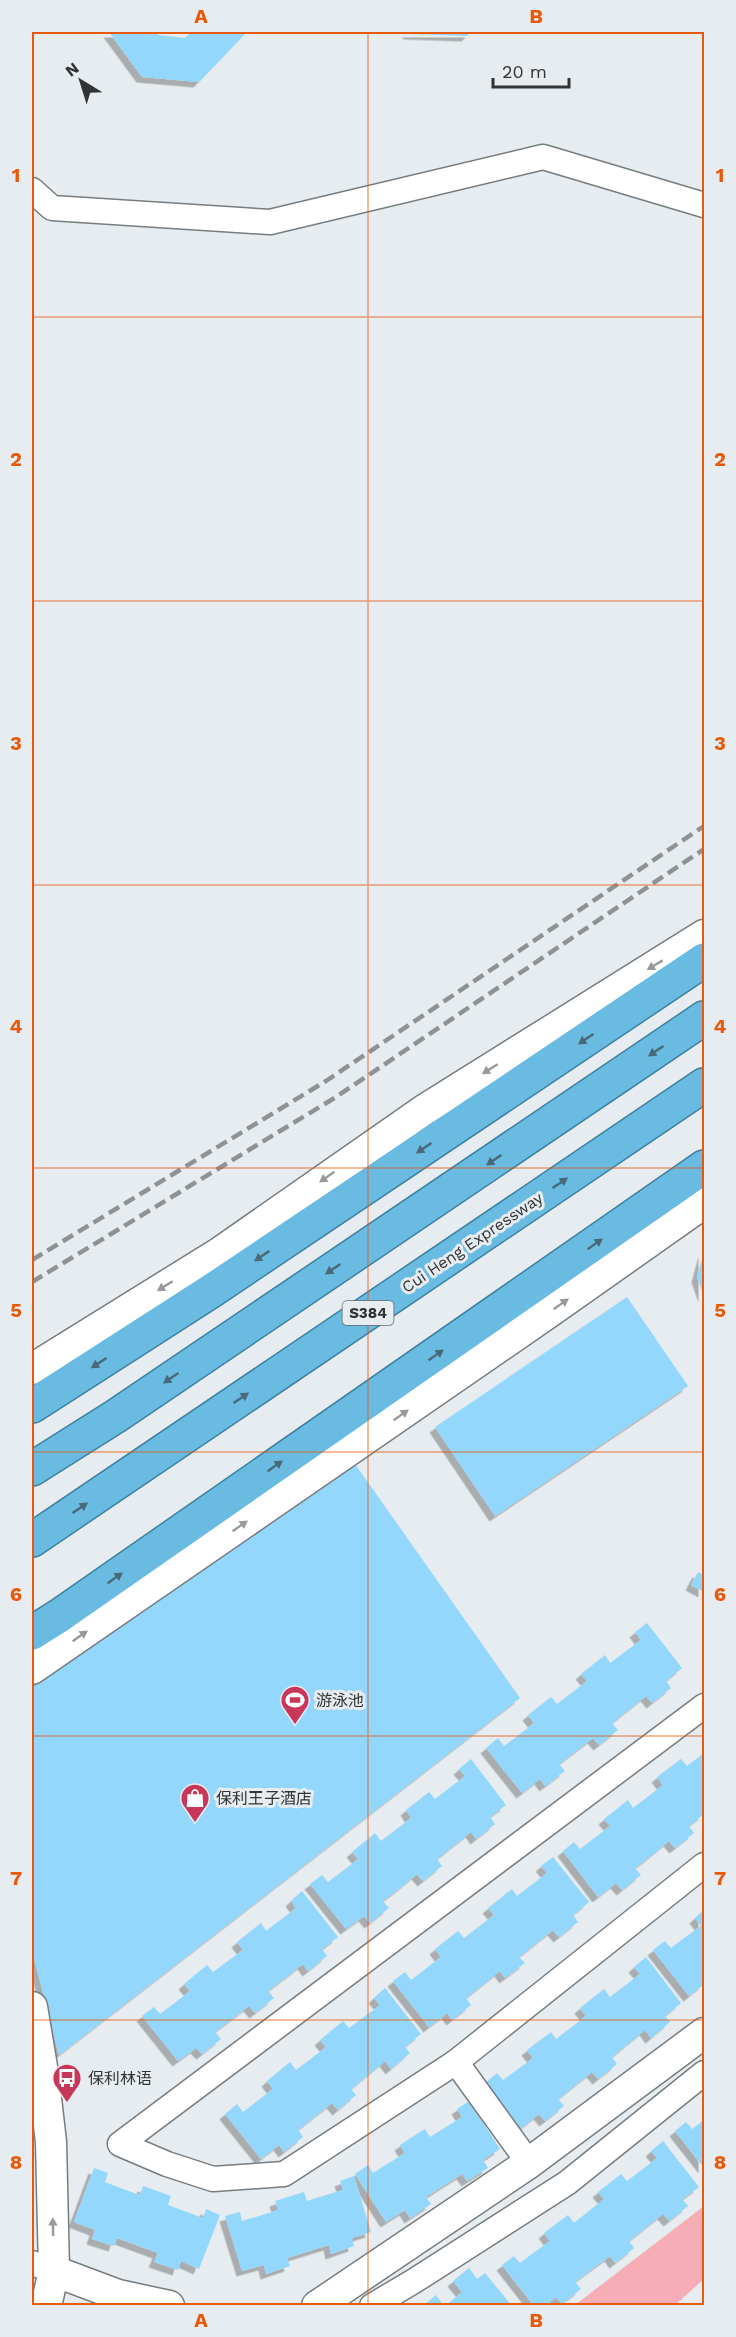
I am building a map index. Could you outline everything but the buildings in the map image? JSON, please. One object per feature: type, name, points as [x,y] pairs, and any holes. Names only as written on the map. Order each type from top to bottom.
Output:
[{"type":"highway","points":[[32,1406],[211,1291],[705,960]]},
{"type":"highway","points":[[32,1469],[116,1416],[705,1018]]},
{"type":"highway","name":"Cui Heng Expressway","points":[[32,1540],[705,1085]]},
{"type":"highway","points":[[32,1633],[705,1167]]},
{"type":"street","points":[[32,190],[52,208],[270,222],[543,156],[705,205]]},
{"type":"street","points":[[32,1369],[219,1252],[424,1110],[705,935]]},
{"type":"street","points":[[32,1669],[705,1203]]},
{"type":"street","points":[[705,1706],[120,2144],[166,2164],[213,2179],[284,2174],[456,2062],[705,1865]]},
{"type":"street","points":[[32,2007],[51,2142],[43,2267],[46,2306]]},
{"type":"street","points":[[317,2306],[529,2163],[705,2033]]},
{"type":"street","points":[[456,2062],[529,2163]]},
{"type":"street","points":[[372,2306],[567,2183],[705,2073]]},
{"type":"street","points":[[43,2267],[118,2295],[151,2304]]},
{"type":"shaded area","points":[[704,2206],[704,2279],[675,2305],[575,2305]]},
{"type":"railway","points":[[32,1260],[326,1081],[704,826]]},
{"type":"railway","points":[[32,1282],[336,1097],[704,849]]},
{"type":"place","name":"游泳池","points":[[295,1726]]},
{"type":"place","name":"保利王子酒店","points":[[195,1824]]},
{"type":"place","name":"保利林语","points":[[67,2104]]}]
